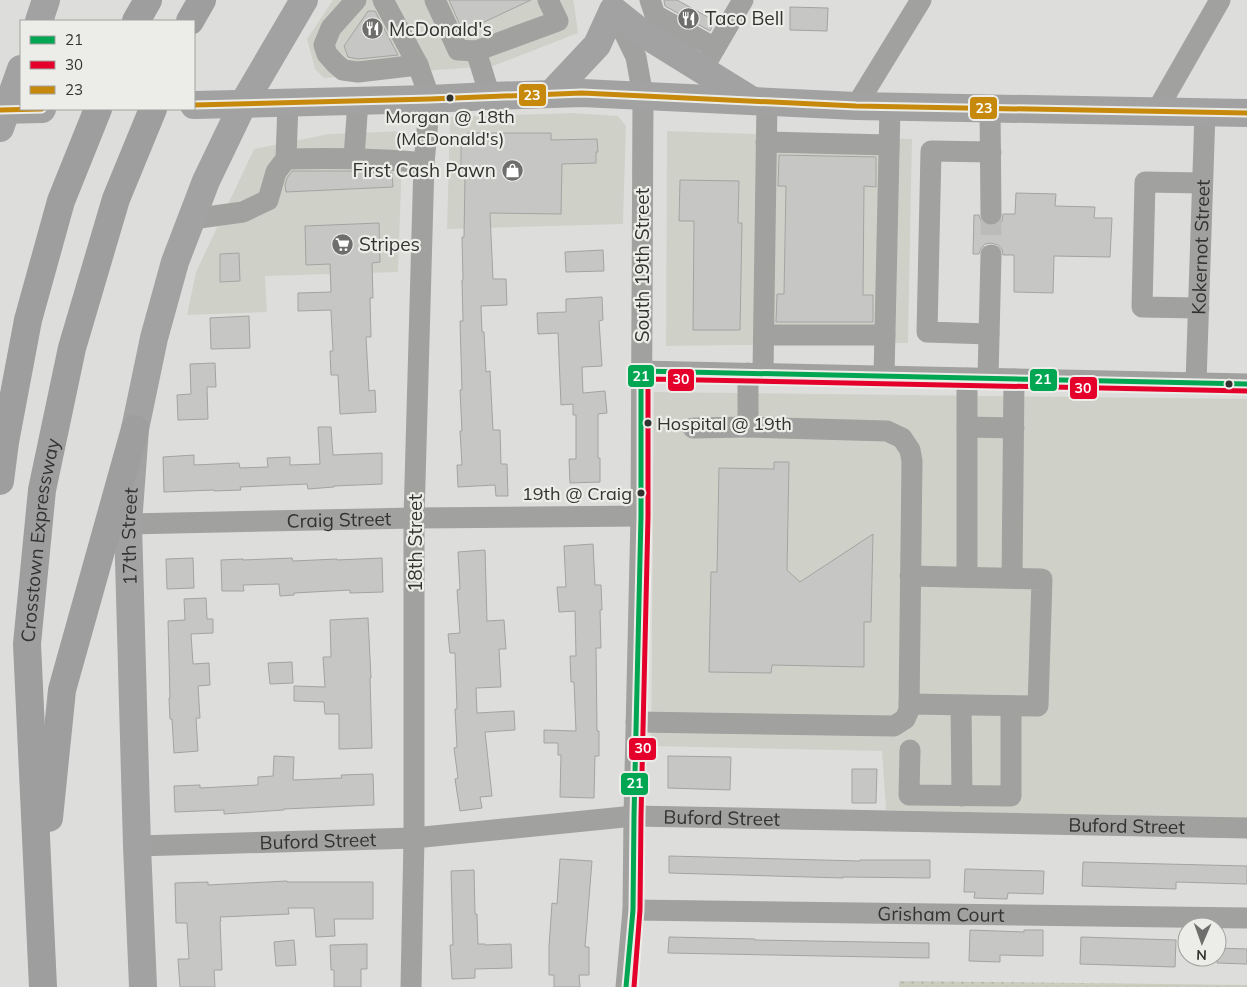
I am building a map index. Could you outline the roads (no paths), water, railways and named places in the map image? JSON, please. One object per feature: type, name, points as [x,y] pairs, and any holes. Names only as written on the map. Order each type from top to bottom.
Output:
[{"type":"highway","points":[[137,20],[148,0]]},
{"type":"highway","points":[[191,20],[202,0]]},
{"type":"highway","points":[[0,481],[5,442],[28,320],[62,201],[98,110]]},
{"type":"highway","name":"Crosstown Expressway","points":[[43,987],[27,644],[42,490],[72,348],[116,199],[153,110]]},
{"type":"highway","points":[[40,914],[62,690],[135,429]]},
{"type":"main road","points":[[39,20],[46,0]]},
{"type":"main road","name":"17th Street","points":[[143,987],[128,524],[135,429],[154,338],[175,262],[206,181],[243,104],[304,0]]},
{"type":"main road","points":[[551,94],[597,45],[610,5],[638,30],[708,59],[759,102]]},
{"type":"main road","points":[[2,116],[20,71]]},
{"type":"main road","points":[[195,105],[430,100],[582,93],[856,106],[1247,113]]},
{"type":"main road","points":[[2,116],[36,110]]},
{"type":"street","points":[[356,0],[331,28],[324,45],[327,54],[334,63],[344,70],[358,72],[418,65]]},
{"type":"street","points":[[383,0],[418,65],[430,100]]},
{"type":"street","points":[[435,0],[458,50],[476,51],[558,21],[548,0]]},
{"type":"street","points":[[650,0],[655,15],[708,59],[743,0]]},
{"type":"street","points":[[856,106],[921,0]]},
{"type":"street","points":[[1156,112],[1220,0]]},
{"type":"street","name":"South 19th Street","points":[[610,5],[636,57],[643,96],[641,516],[633,910],[626,987]]},
{"type":"street","points":[[476,51],[490,96]]},
{"type":"street","name":"18th Street","points":[[411,987],[414,838],[414,518],[424,163],[430,100]]},
{"type":"street","points":[[354,158],[358,101]]},
{"type":"street","points":[[748,427],[764,335],[766,142],[759,102]]},
{"type":"street","points":[[192,218],[243,212],[268,200],[276,172],[286,159],[288,103]]},
{"type":"street","points":[[884,376],[890,107]]},
{"type":"street","points":[[990,108],[991,214]]},
{"type":"street","name":"Kokernot Street","points":[[1196,383],[1205,112]]},
{"type":"street","points":[[766,142],[889,144]]},
{"type":"street","points":[[989,334],[927,332],[931,151],[990,152]]},
{"type":"street","points":[[286,159],[354,158],[424,163]]},
{"type":"street","points":[[1199,308],[1141,314],[1145,174],[1202,183]]},
{"type":"street","points":[[988,378],[991,255]]},
{"type":"street","points":[[764,335],[885,335]]},
{"type":"street","points":[[641,370],[1247,384]]},
{"type":"street","points":[[966,378],[968,577]]},
{"type":"street","points":[[1012,578],[1014,379]]},
{"type":"street","points":[[636,722],[894,726],[905,719],[909,710],[912,461],[910,450],[902,438],[887,431],[748,427],[693,428]]},
{"type":"street","points":[[967,427],[1014,428]]},
{"type":"street","name":"Craig Street","points":[[128,524],[414,518],[641,516]]},
{"type":"street","points":[[909,704],[1038,706],[1042,579],[910,576]]},
{"type":"street","points":[[961,705],[962,796]]},
{"type":"street","points":[[910,750],[908,795],[1011,796],[1011,706]]},
{"type":"street","name":"Buford Street","points":[[137,846],[414,838],[634,816],[1247,828]]},
{"type":"street","name":"Grisham Court","points":[[633,910],[1247,918]]},
{"type":"tunnel","points":[[991,214],[991,255]]},
{"type":"place","name":"Taco Bell","points":[[689,18]]},
{"type":"place","name":"McDonald's","points":[[373,29]]},
{"type":"place","name":"Morgan @ 18th (McDonald's)","points":[[450,98]]},
{"type":"place","name":"First Cash Pawn","points":[[512,170]]},
{"type":"place","name":"Stripes","points":[[343,244]]},
{"type":"place","name":"Hospital @ 19th","points":[[648,423]]},
{"type":"place","name":"19th @ Craig","points":[[641,493]]}]
